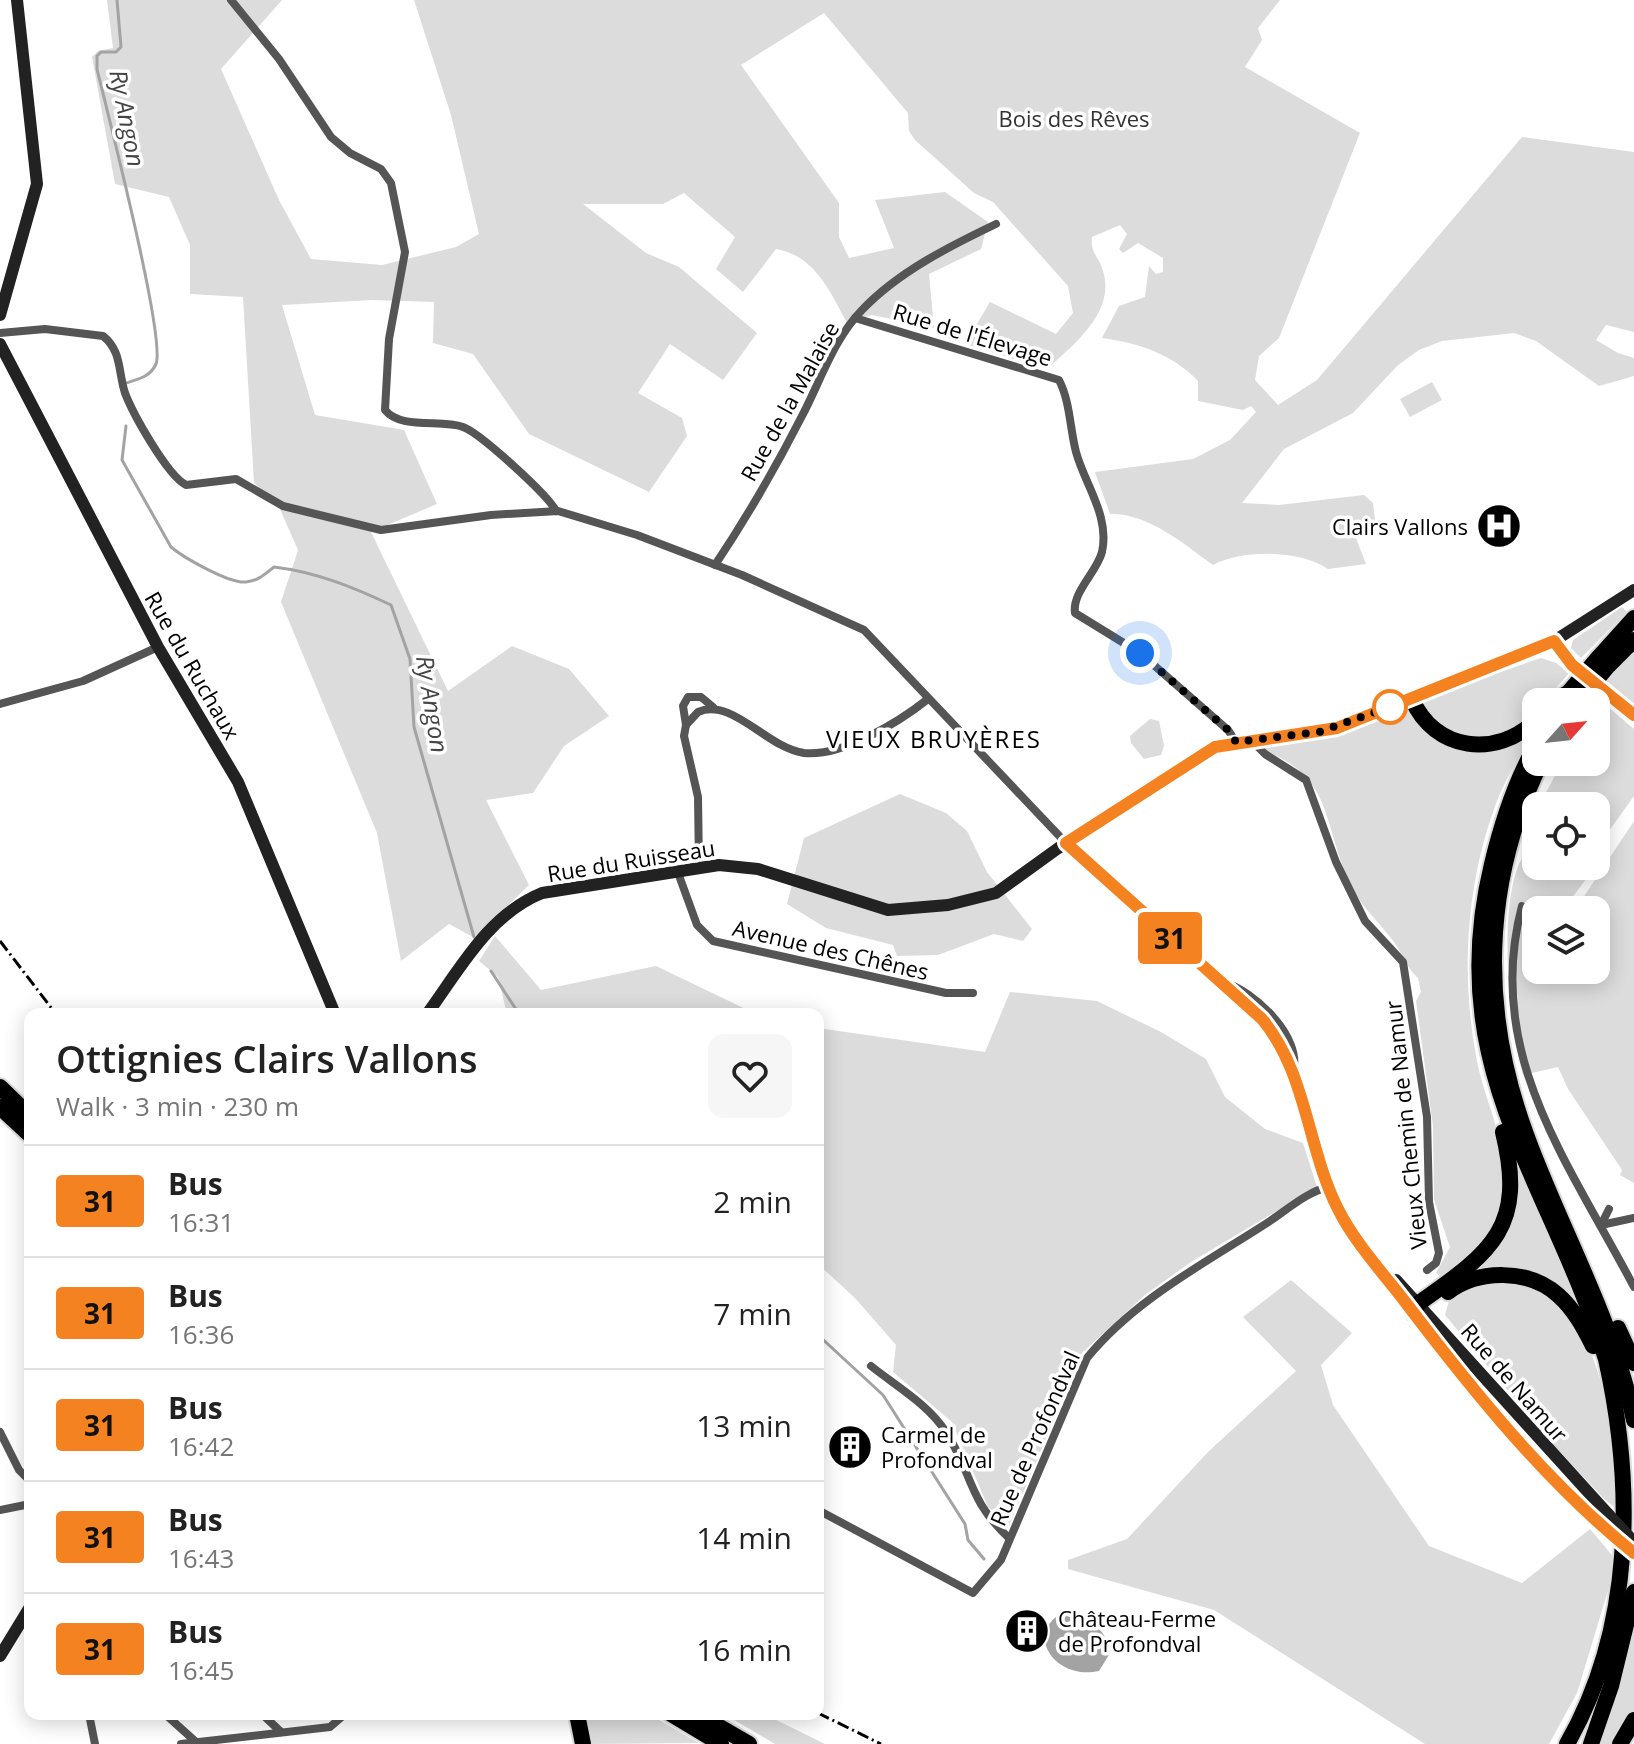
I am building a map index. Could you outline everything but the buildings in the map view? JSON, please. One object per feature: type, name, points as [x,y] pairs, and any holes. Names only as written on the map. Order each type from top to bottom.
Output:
[{"type":"highway","points":[[1581,688],[1632,628]]},
{"type":"highway","points":[[1412,699],[1435,731],[1461,744],[1490,745],[1504,741],[1522,729]]},
{"type":"highway","points":[[1522,776],[1506,813],[1478,967],[1482,1023],[1492,1072],[1516,1143],[1606,1358],[1627,1456],[1630,1517],[1626,1564],[1603,1665],[1567,1744]]},
{"type":"highway","points":[[1535,776],[1493,884],[1492,971],[1504,1063],[1527,1138],[1598,1300],[1627,1384],[1634,1420]]},
{"type":"highway","points":[[1420,1309],[1488,1247],[1507,1217],[1511,1173],[1492,1091],[1492,1072]]},
{"type":"highway","points":[[0,1087],[24,1110]]},
{"type":"highway","points":[[0,1107],[24,1129]]},
{"type":"highway","points":[[1420,1309],[1468,1281],[1489,1276],[1524,1277],[1546,1286],[1563,1300],[1597,1353],[1606,1358]]},
{"type":"highway","points":[[1598,1300],[1620,1332],[1634,1363]]},
{"type":"highway","points":[[1591,1744],[1615,1669],[1634,1592]]},
{"type":"highway","points":[[1579,1744],[1615,1669]]},
{"type":"highway","points":[[578,1720],[583,1744]]},
{"type":"highway","points":[[681,1720],[721,1744]]},
{"type":"highway","points":[[707,1720],[749,1744]]},
{"type":"highway","points":[[1620,1744],[1634,1720]]},
{"type":"highway","points":[[1620,1744],[1634,1731]]},
{"type":"street","points":[[0,315],[37,184],[17,0]]},
{"type":"street","points":[[231,0],[279,59],[331,137],[350,153],[381,169],[391,183],[405,252],[389,339],[385,410],[396,419],[454,425],[471,431],[538,488],[556,511]]},
{"type":"street","name":"Rue de la Malaise","points":[[715,565],[780,457],[816,381],[855,318],[888,287],[996,224]]},
{"type":"street","name":"Rue de l'Élevage","points":[[855,318],[1059,380],[1078,460],[1099,511],[1103,535],[1101,555],[1076,603],[1075,613],[1140,653],[1228,730],[1236,742]]},
{"type":"street","points":[[0,333],[45,329],[103,336],[115,349],[129,402],[168,471],[186,485],[236,479],[283,506],[381,530],[491,515],[556,511],[637,535],[861,628],[1066,843]]},
{"type":"street","name":"Rue du Ruchaux","points":[[0,344],[158,647],[238,782],[332,1008]]},
{"type":"street","name":"Rue du Ruisseau","points":[[431,1008],[482,938],[509,910],[542,893],[677,870],[735,865],[758,869],[888,910],[948,905],[996,893],[1201,754],[1236,742],[1337,728],[1554,641],[1634,590]]},
{"type":"street","points":[[1554,641],[1572,665],[1634,715]]},
{"type":"street","points":[[0,704],[83,681],[158,647]]},
{"type":"street","points":[[699,867],[698,797],[684,742],[686,725],[683,706],[688,697],[701,697],[778,745],[818,753],[855,743],[928,699]]},
{"type":"street","points":[[686,725],[698,712],[713,707]]},
{"type":"street","name":"Vieux Chemin de Namur","points":[[1251,740],[1265,754],[1306,780],[1336,862],[1365,921],[1403,962],[1427,1117],[1429,1202],[1439,1253],[1436,1263],[1427,1270]]},
{"type":"street","name":"Rue de Namur","points":[[1066,843],[1269,1027],[1292,1073],[1338,1209],[1366,1249],[1634,1542]]},
{"type":"street","name":"Avenue des Chênes","points":[[677,870],[697,925],[713,941],[946,993],[973,993]]},
{"type":"street","points":[[1522,906],[1511,982],[1521,1057],[1540,1114],[1634,1287]]},
{"type":"street","name":"Rue de Profondval","points":[[824,1513],[973,1593],[996,1569],[1087,1358],[1099,1343],[1192,1269],[1292,1206],[1329,1187]]},
{"type":"street","points":[[1601,1225],[1609,1209]]},
{"type":"street","points":[[1601,1225],[1634,1218]]},
{"type":"street","name":"Rue de Namur","points":[[1420,1309],[1496,1413],[1604,1529],[1634,1553]]},
{"type":"street","points":[[871,1366],[937,1420],[953,1446],[977,1502],[1009,1538]]},
{"type":"street","points":[[0,1432],[24,1475]]},
{"type":"street","points":[[0,1510],[24,1505]]},
{"type":"street","points":[[0,1656],[24,1617]]},
{"type":"street","points":[[90,1720],[95,1744]]},
{"type":"street","points":[[172,1720],[196,1742]]},
{"type":"street","points":[[268,1720],[281,1732]]},
{"type":"street","points":[[181,1744],[335,1726],[340,1720]]},
{"type":"green space","name":"Bois des Rêves","points":[[107,0],[282,0],[221,69],[279,200],[311,259],[382,265],[456,247],[479,234],[451,115],[414,0],[1280,0],[1258,28],[1262,40],[1245,67],[1360,133],[1279,338],[1259,356],[1255,380],[1278,405],[1317,380],[1522,137],[1634,152],[1634,332],[1606,325],[1596,340],[1634,358],[1634,376],[1599,386],[1536,341],[1514,333],[1442,341],[1419,350],[1398,365],[1353,413],[1284,449],[1242,503],[1279,505],[1364,495],[1373,503],[1375,520],[1354,533],[1366,564],[1328,569],[1302,558],[1255,554],[1213,565],[1152,524],[1110,514],[1095,472],[1193,459],[1230,440],[1256,412],[1251,406],[1243,410],[1198,401],[1198,381],[1177,364],[1142,347],[1102,338],[1119,306],[1145,297],[1149,266],[1156,274],[1163,272],[1163,258],[1138,243],[1123,253],[1119,249],[1127,234],[1120,225],[1092,237],[1094,251],[1103,271],[1103,300],[1090,326],[1047,369],[965,344],[990,302],[1056,334],[1073,313],[1068,286],[993,202],[974,193],[915,140],[909,131],[908,113],[824,13],[741,65],[839,203],[839,237],[849,258],[894,248],[875,200],[945,192],[988,222],[981,249],[929,274],[934,328],[872,315],[847,323],[811,267],[801,259],[776,249],[743,292],[716,269],[735,237],[684,193],[663,204],[583,204],[646,253],[679,267],[757,333],[723,380],[670,344],[638,393],[682,418],[687,436],[649,492],[529,434],[473,354],[433,343],[434,302],[372,300],[282,305],[315,415],[404,430],[437,504],[371,532],[448,691],[512,646],[569,669],[609,716],[564,746],[533,793],[486,800],[529,885],[475,938],[449,924],[401,961],[377,833],[281,602],[298,550],[279,507],[254,483],[243,297],[190,294],[190,245],[169,197],[115,184],[92,57],[98,51],[113,48]]},
{"type":"green space","points":[[1432,382],[1442,400],[1410,417],[1400,399]]},
{"type":"green space","points":[[1622,607],[1627,612],[1581,658],[1571,648],[1573,640]]},
{"type":"green space","points":[[1634,649],[1634,704],[1606,680]]},
{"type":"green space","points":[[1541,658],[1556,663],[1569,673],[1556,688],[1522,688],[1522,723],[1491,737],[1461,737],[1447,731],[1434,720],[1424,704],[1430,696]]},
{"type":"green space","points":[[1406,708],[1430,736],[1446,743],[1481,747],[1522,737],[1522,754],[1503,788],[1479,860],[1469,927],[1472,1028],[1477,1061],[1501,1146],[1504,1197],[1489,1232],[1443,1278],[1436,1273],[1450,1247],[1434,1200],[1433,1126],[1416,1001],[1421,992],[1418,978],[1353,889],[1314,787],[1302,772],[1258,749],[1344,734]]},
{"type":"green space","points":[[1610,709],[1634,729],[1634,796],[1610,829],[1610,792],[1546,792],[1555,776],[1610,776]]},
{"type":"green space","points":[[1150,719],[1159,721],[1164,746],[1161,755],[1144,759],[1131,743],[1130,736]]},
{"type":"green space","points":[[900,794],[946,813],[967,831],[987,872],[1032,929],[1023,941],[994,934],[938,955],[897,956],[893,945],[826,928],[787,904],[804,838]]},
{"type":"green space","points":[[1634,821],[1634,1183],[1620,1175],[1622,1170],[1568,1089],[1558,1067],[1523,1075],[1513,1024],[1508,953],[1508,917],[1521,859],[1522,880],[1585,880],[1573,896],[1522,896],[1522,984],[1610,984],[1610,896],[1584,896],[1595,880],[1610,880],[1610,857]]},
{"type":"green space","points":[[495,936],[541,990],[656,966],[744,1008],[506,1008],[498,977],[479,961]]},
{"type":"green space","points":[[1010,992],[1097,1001],[1161,1032],[1206,1059],[1225,1097],[1265,1129],[1303,1143],[1317,1187],[1191,1262],[1145,1295],[1082,1353],[1009,1526],[988,1507],[952,1422],[893,1372],[896,1345],[855,1298],[824,1270],[824,1029],[985,1052]]},
{"type":"green space","points":[[1516,1159],[1587,1324],[1559,1292],[1532,1273],[1502,1268],[1460,1279],[1490,1250],[1506,1228],[1514,1201]]},
{"type":"green space","points":[[1291,1280],[1352,1333],[1321,1365],[1333,1405],[1429,1546],[1522,1583],[1590,1529],[1617,1561],[1577,1693],[1549,1744],[1425,1744],[1214,1610],[1068,1569],[1068,1560],[1127,1539],[1208,1452],[1296,1371],[1243,1317]]},
{"type":"green space","points":[[1511,1281],[1557,1300],[1590,1350],[1612,1432],[1623,1513],[1605,1500],[1548,1439],[1445,1315],[1450,1297],[1478,1284]]},
{"type":"green space","points":[[1634,1628],[1634,1711],[1613,1744],[1596,1744]]},
{"type":"green space","points":[[583,1720],[659,1720],[699,1743],[589,1744]]},
{"type":"green space","points":[[734,1720],[776,1720],[825,1744],[775,1744]]},
{"type":"shaded area","points":[[1065,1611],[1089,1620],[1105,1637],[1110,1653],[1099,1671],[1069,1669],[1049,1653],[1045,1642],[1046,1631],[1052,1620]]},
{"type":"waterway","name":"Ry Angon","points":[[117,0],[121,47],[116,52],[101,52],[97,56],[97,69],[144,270],[157,346],[156,364],[151,372],[126,383]]},
{"type":"waterway","name":"Ry Angon","points":[[126,426],[122,460],[171,547],[177,552],[239,582],[254,580],[274,567],[290,569],[334,581],[391,605],[410,659],[414,727],[474,937]]},
{"type":"waterway","name":"Ry Angon","points":[[491,971],[515,1008]]},
{"type":"waterway","name":"Ry Angon","points":[[824,1341],[883,1395],[965,1524],[968,1540],[984,1559]]},
{"type":"railway","points":[[0,941],[51,1008]]},
{"type":"railway","points":[[824,1716],[881,1744]]},
{"type":"bus line","name":"31","points":[[1634,715],[1572,665],[1554,641],[1337,728],[1215,747],[1066,843],[1262,1019],[1275,1035],[1292,1073],[1338,1209],[1373,1261],[1496,1413],[1595,1521],[1634,1553]]},
{"type":"place","name":"Clairs Vallons","points":[[1499,526]]},
{"type":"place","name":"Carmel de Profondval","points":[[850,1447]]},
{"type":"place","name":"Château-Ferme de Profondval","points":[[1027,1631]]},
{"type":"district","name":"VIEUX BRUYÈRES","points":[[934,738]]},
{"type":"route","points":[[1140,653],[1228,730],[1236,742],[1337,728],[1390,707]]}]
